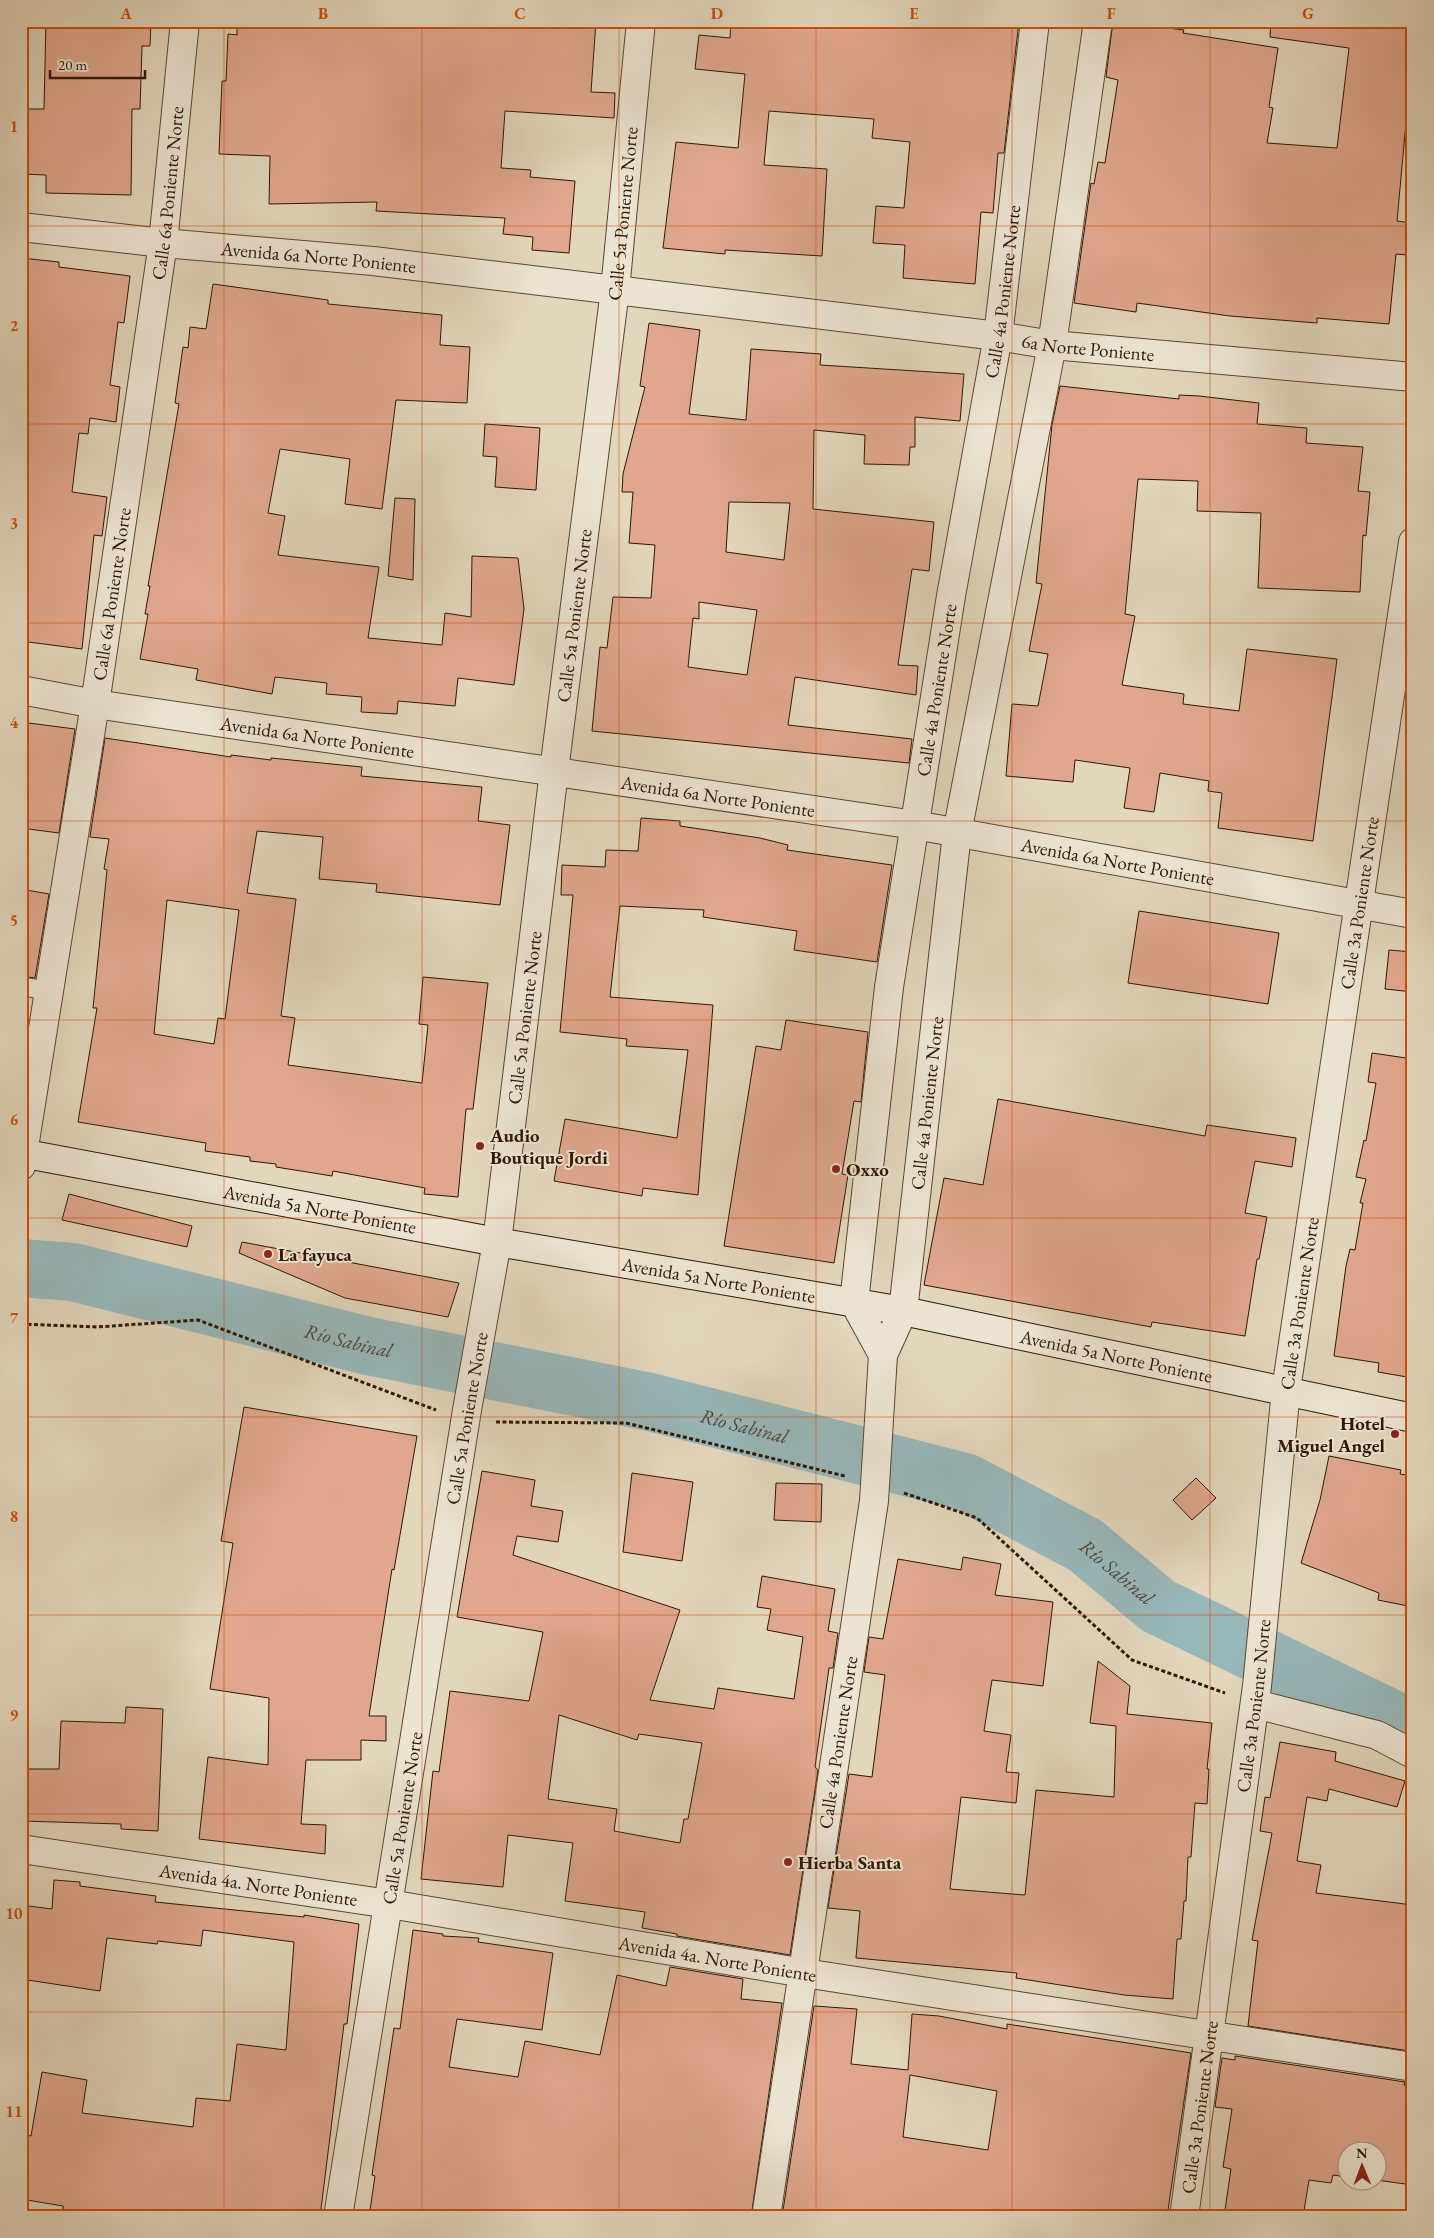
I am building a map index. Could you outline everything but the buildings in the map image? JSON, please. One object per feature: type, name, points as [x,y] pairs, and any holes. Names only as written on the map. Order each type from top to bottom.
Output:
[{"type":"street","name":"Calle 6a Poniente Norte","points":[[22,1158],[95,704],[163,243],[185,21]]},
{"type":"street","name":"Calle 5a Poniente Norte","points":[[338,2217],[467,1416],[490,1292],[497,1242],[615,290],[641,21]]},
{"type":"street","name":"Calle 4a Poniente Norte","points":[[854,1302],[888,986],[953,586],[998,336],[1035,21]]},
{"type":"street","name":"Calle 4a Poniente Norte","points":[[766,2217],[877,1480],[882,1368],[903,1311],[957,833],[1052,345],[1098,21]]},
{"type":"street","name":"Avenida 6a Norte Poniente","points":[[21,227],[163,243],[373,261],[615,290]]},
{"type":"street","name":"6a Norte Poniente","points":[[615,290],[998,336],[1052,345],[1413,377]]},
{"type":"street","name":"Calle 3a Poniente Norte","points":[[1184,2217],[1256,1695],[1286,1390],[1413,542]]},
{"type":"street","name":"Avenida 6a Norte Poniente","points":[[21,690],[95,704],[915,825],[1357,906],[1413,914]]},
{"type":"street","name":"Avenida 5a Norte Poniente","points":[[22,1158],[903,1311],[1413,1418]]},
{"type":"street","points":[[854,1302],[882,1368]]},
{"type":"street","points":[[1256,1695],[1377,1735],[1413,1754]]},
{"type":"street","name":"Avenida 4a. Norte Poniente","points":[[21,1849],[389,1904],[804,1973],[1413,2067]]},
{"type":"lane","points":[[21,986],[48,991]]},
{"type":"path","points":[[21,1324],[97,1327],[198,1320],[467,1416],[626,1423],[877,1480],[977,1518],[1132,1660],[1256,1695]]},
{"type":"waterway","name":"Río Sabinal","points":[[21,1268],[73,1272],[368,1346],[650,1402],[965,1482],[1085,1545],[1158,1606],[1413,1729]]},
{"type":"place","name":"Audio Boutique Jordi","points":[[480,1146]]},
{"type":"place","name":"Oxxo","points":[[836,1169]]},
{"type":"place","name":"La fayuca","points":[[268,1254]]},
{"type":"place","name":"Hotel Miguel Angel","points":[[1395,1434]]},
{"type":"place","name":"Hierba Santa","points":[[788,1862]]}]
